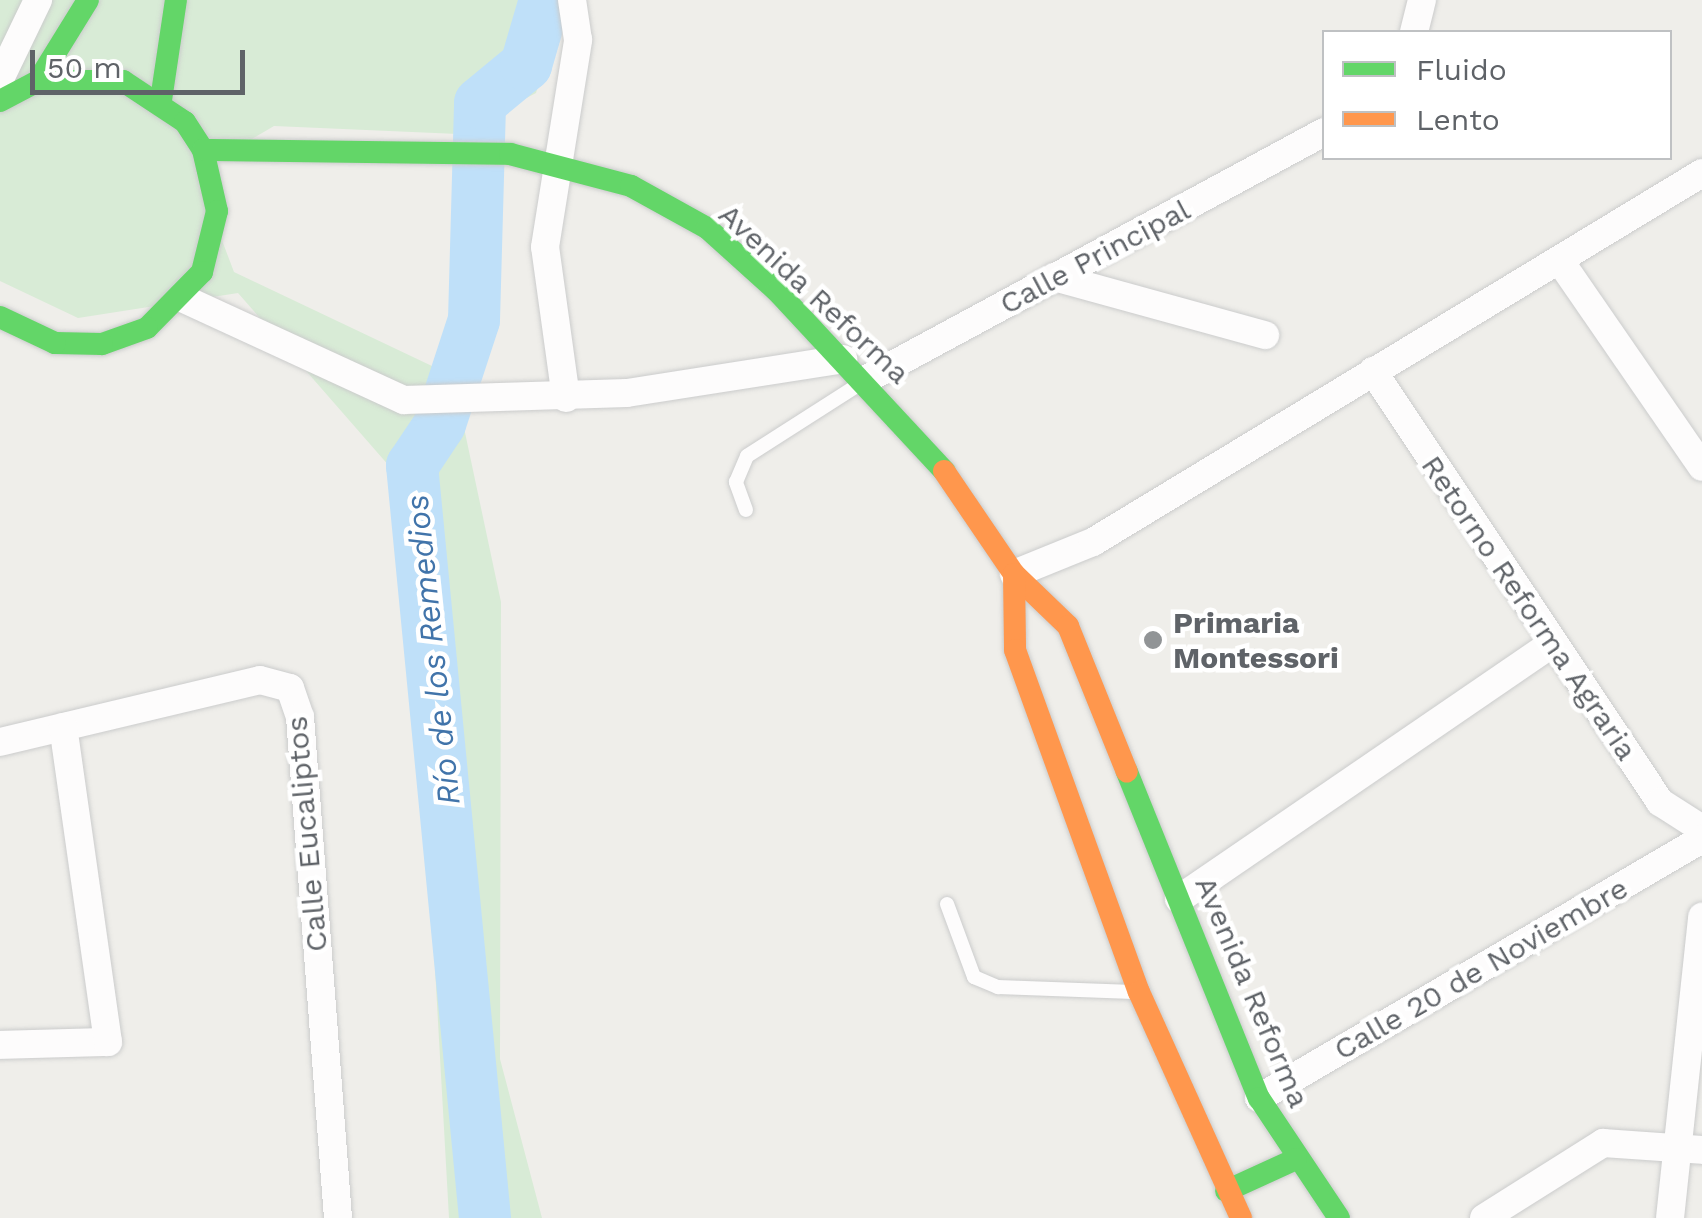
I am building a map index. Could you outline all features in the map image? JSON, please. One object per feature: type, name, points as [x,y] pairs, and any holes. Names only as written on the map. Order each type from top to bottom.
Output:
[{"type":"main road","points":[[38,81],[88,0]]},
{"type":"main road","points":[[161,100],[176,0]]},
{"type":"main road","points":[[0,101],[38,81],[95,76],[161,100],[203,150],[215,227],[184,298],[147,328],[102,344],[55,343],[0,317]]},
{"type":"main road","name":"Avenida Reforma","points":[[203,150],[510,154],[631,186],[707,228],[865,380],[936,457],[1014,574],[1068,626],[1259,1098],[1296,1159],[1339,1218]]},
{"type":"main road","points":[[1014,574],[1015,650],[1139,992],[1226,1191],[1242,1218]]},
{"type":"main road","points":[[1226,1191],[1296,1159]]},
{"type":"street","points":[[0,78],[38,0]]},
{"type":"street","points":[[566,398],[545,247],[578,40],[572,0]]},
{"type":"street","points":[[1414,30],[1422,0]]},
{"type":"street","name":"Calle Principal","points":[[865,380],[1322,133]]},
{"type":"street","points":[[1014,574],[1093,542],[1702,174]]},
{"type":"street","points":[[1560,261],[1702,467]]},
{"type":"street","points":[[1054,277],[1265,336]]},
{"type":"street","points":[[184,298],[326,369],[413,400],[566,398],[843,359]]},
{"type":"street","name":"Retorno Reforma Agraria","points":[[1373,371],[1548,646],[1660,802],[1702,830]]},
{"type":"street","points":[[1179,899],[1548,646]]},
{"type":"street","name":"Calle Eucaliptos","points":[[0,742],[260,680],[290,688],[300,716],[338,1218]]},
{"type":"street","points":[[0,1045],[108,1042],[63,727]]},
{"type":"street","name":"Calle 20 de Noviembre","points":[[1259,1098],[1702,839]]},
{"type":"street","points":[[1670,1218],[1691,1149],[1702,917]]},
{"type":"street","points":[[1484,1218],[1602,1144],[1691,1149]]},
{"type":"lane","points":[[746,510],[736,482],[746,456],[865,380]]},
{"type":"lane","points":[[947,904],[974,977],[998,987],[1139,992]]},
{"type":"green space","points":[[0,0],[564,0],[536,93],[458,134],[274,126],[196,172],[234,272],[453,376],[501,602],[500,1059],[542,1218],[449,1218],[420,700],[390,467],[238,293],[78,318],[0,281]]},
{"type":"waterway","name":"Río de los Remedios","points":[[485,1218],[412,466],[440,424],[474,320],[480,103],[526,65],[545,0]]},
{"type":"traffic: fast","points":[[38,81],[88,0]]},
{"type":"traffic: fast","points":[[161,100],[176,0]]},
{"type":"traffic: fast","points":[[0,101],[38,81],[123,81],[185,122],[203,150],[217,211],[202,272],[147,328],[102,344],[55,343],[0,317]]},
{"type":"traffic: fast","points":[[203,150],[510,154],[631,186],[707,228],[777,291],[944,471]]},
{"type":"traffic: fast","points":[[1127,772],[1259,1098],[1339,1218]]},
{"type":"traffic: fast","points":[[1226,1191],[1296,1159]]},
{"type":"traffic: slow","points":[[944,471],[1014,574],[1068,626],[1127,772]]},
{"type":"traffic: slow","points":[[1014,574],[1015,650],[1139,992],[1241,1218]]},
{"type":"place","name":"Primaria Montessori","points":[[1153,640]]}]
